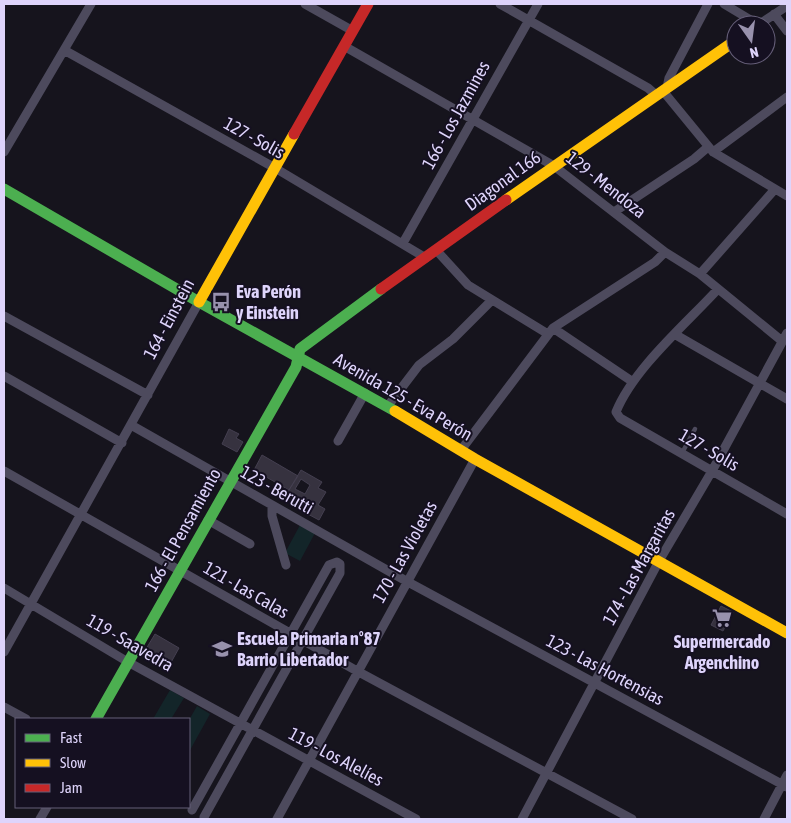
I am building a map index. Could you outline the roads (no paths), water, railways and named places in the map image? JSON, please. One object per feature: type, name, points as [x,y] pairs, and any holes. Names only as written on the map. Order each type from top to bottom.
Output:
[{"type":"street","points":[[4,152],[91,4]]},
{"type":"street","points":[[304,4],[353,32]]},
{"type":"street","name":"164 - Einstein","points":[[4,652],[368,4]]},
{"type":"street","points":[[500,4],[648,88],[662,92],[710,150],[787,195]]},
{"type":"street","name":"166 - Los Jazmines","points":[[403,243],[538,4]]},
{"type":"street","points":[[662,92],[708,4]]},
{"type":"street","points":[[724,4],[742,15]]},
{"type":"street","points":[[787,6],[774,14],[787,31]]},
{"type":"street","name":"129 - Mendoza","points":[[344,46],[554,166],[665,252],[700,274],[785,337]]},
{"type":"street","name":"Diagonal 166","points":[[298,357],[300,349],[314,335],[437,251],[554,166],[726,47]]},
{"type":"street","name":"127 - Solis","points":[[64,50],[275,168],[426,258]]},
{"type":"street","points":[[614,212],[710,150],[787,97]]},
{"type":"street","name":"Avenida 125 - Eva Perón","points":[[4,189],[199,302],[365,393],[475,459],[787,633]]},
{"type":"street","points":[[700,274],[775,189]]},
{"type":"street","points":[[437,251],[468,284],[492,300],[550,331],[633,382],[646,364],[676,335],[718,289]]},
{"type":"street","points":[[461,450],[550,331],[655,262],[665,252]]},
{"type":"street","points":[[388,407],[419,365],[447,344],[492,300]]},
{"type":"street","points":[[4,316],[148,395]]},
{"type":"street","points":[[676,335],[787,399]]},
{"type":"street","name":"174 - Las Margaritas","points":[[522,819],[659,561],[712,471],[785,337]]},
{"type":"street","name":"166 - El Pensamiento","points":[[97,718],[296,367],[298,357]]},
{"type":"street","points":[[4,376],[122,443]]},
{"type":"street","name":"127 - Solis","points":[[633,382],[616,412],[620,418],[787,514]]},
{"type":"street","points":[[338,441],[365,393]]},
{"type":"street","name":"123 - Berutti","points":[[130,425],[408,582]]},
{"type":"street","name":"170 - Las Violetas","points":[[277,819],[475,459]]},
{"type":"street","name":"121 - Las Calas","points":[[4,471],[291,634],[632,819]]},
{"type":"street","points":[[272,506],[272,516],[286,565]]},
{"type":"street","points":[[208,520],[250,544]]},
{"type":"street","points":[[189,809],[206,818],[340,573],[340,564],[337,562],[329,565],[240,724],[190,807]]},
{"type":"street","name":"123 - Las Hortensias","points":[[408,582],[785,786]]},
{"type":"street","name":"119 - Saavedra","points":[[4,588],[128,662],[240,724]]},
{"type":"street","points":[[4,707],[24,718]]},
{"type":"street","name":"119 - Los Alelíes","points":[[240,724],[416,819]]},
{"type":"street","points":[[764,819],[785,786],[787,775]]},
{"type":"street","points":[[40,819],[46,808]]},
{"type":"lane","points":[[682,453],[695,429]]},
{"type":"place","name":"Eva Perón y Einstein","points":[[221,302]]},
{"type":"place","name":"Supermercado Argenchino","points":[[722,618]]},
{"type":"place","name":"Escuela Primaria n°87 Barrio Libertador","points":[[222,649]]}]
